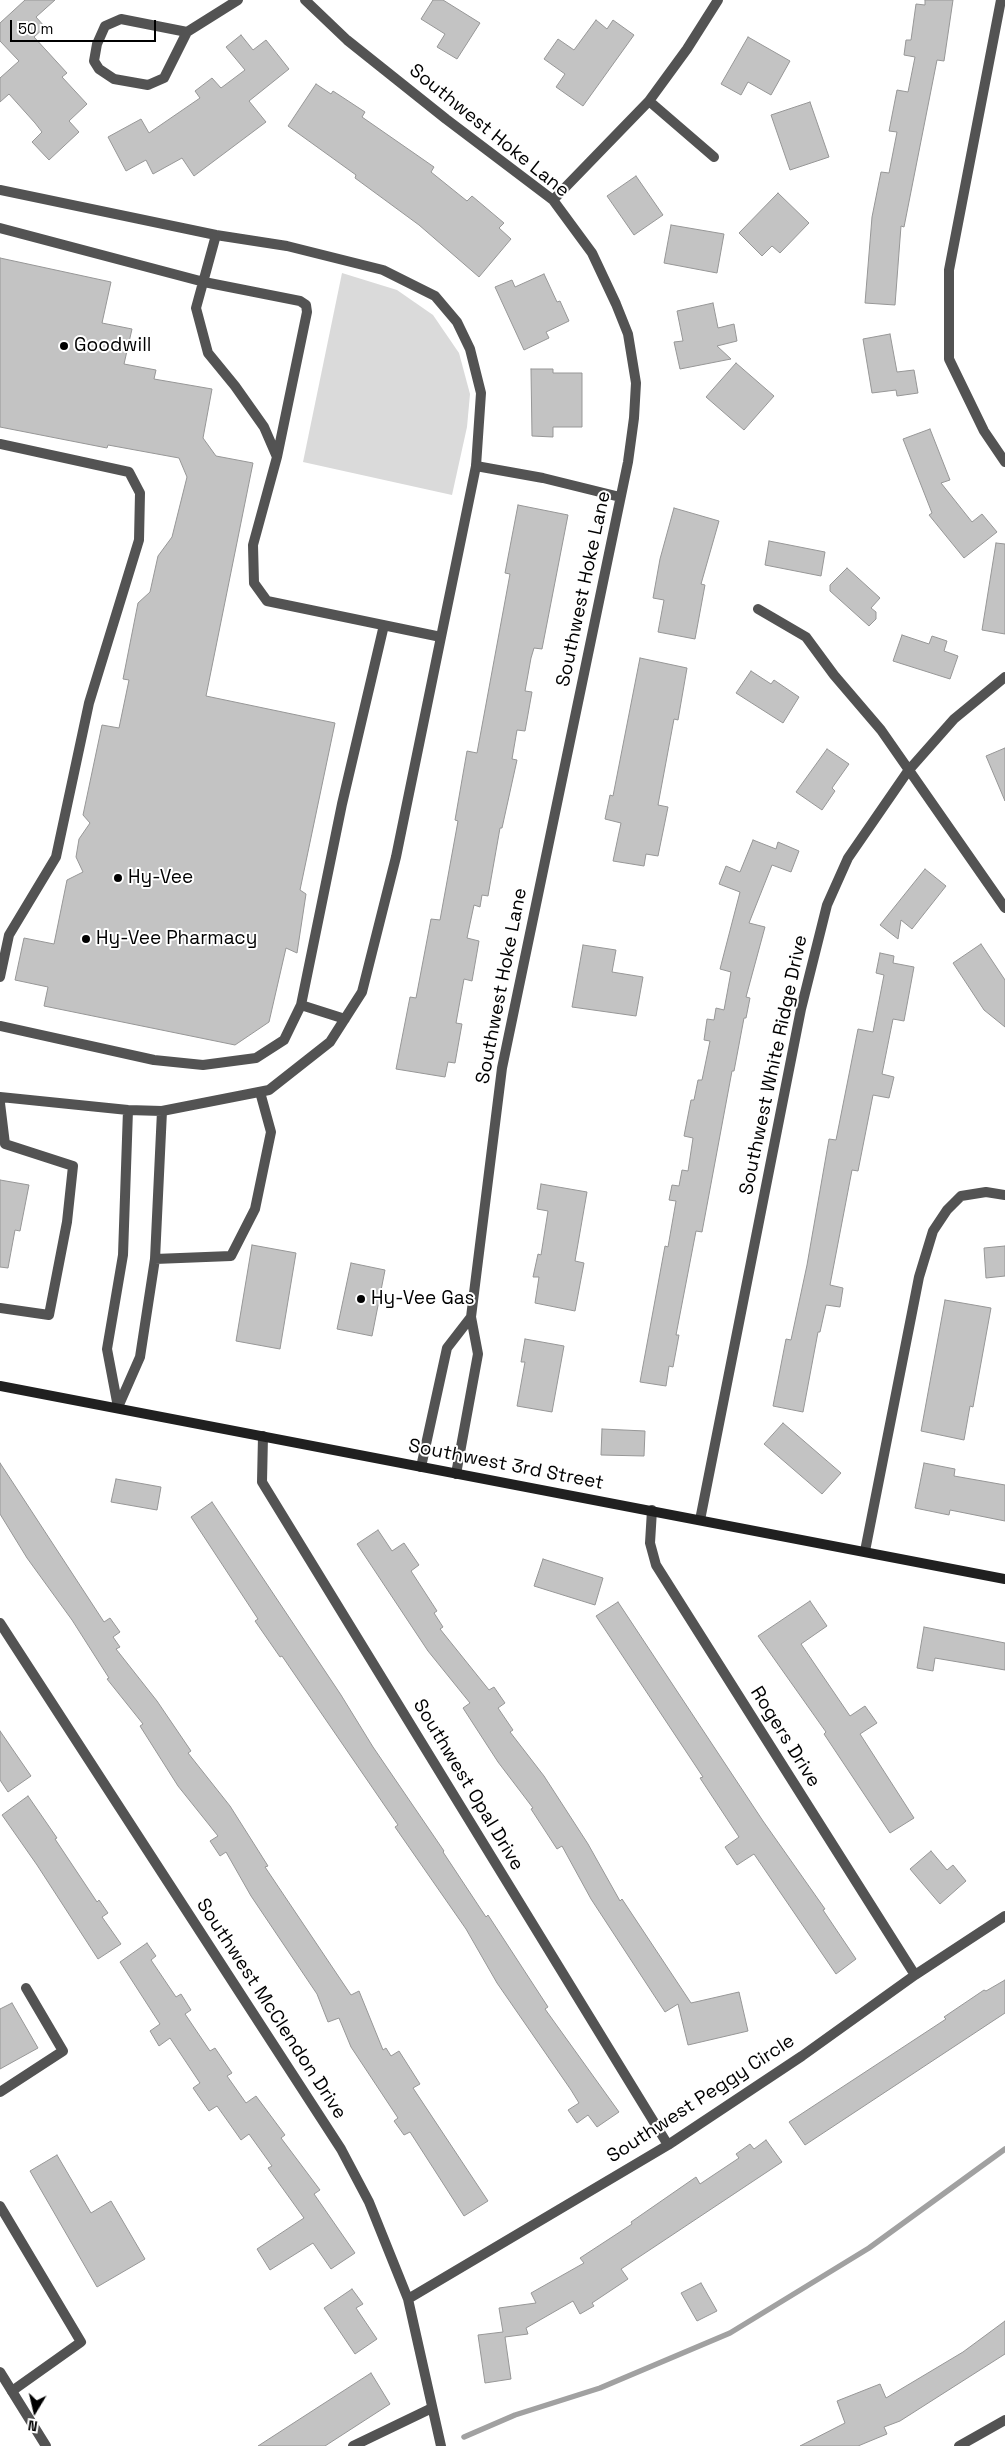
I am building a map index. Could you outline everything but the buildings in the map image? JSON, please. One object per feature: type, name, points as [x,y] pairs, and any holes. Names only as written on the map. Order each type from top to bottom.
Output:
[{"type":"main road","name":"Southwest 3rd Street","points":[[0,1386],[118,1407],[1005,1579]]},
{"type":"street","points":[[187,32],[121,19],[105,26],[97,44],[94,61],[99,69],[114,79],[148,85],[164,78],[187,32],[238,0]]},
{"type":"street","name":"Southwest Hoke Lane","points":[[305,0],[347,40],[423,101],[553,200],[592,253],[616,304],[628,334],[636,383],[634,418],[620,497],[502,1068],[471,1317],[478,1354],[456,1474]]},
{"type":"street","points":[[553,200],[649,101],[688,49],[718,0]]},
{"type":"street","points":[[1001,0],[949,270],[949,359],[984,431],[1005,462]]},
{"type":"street","points":[[649,101],[714,157]]},
{"type":"street","points":[[0,190],[216,235],[287,246],[383,270],[435,296],[457,322],[470,349],[481,393],[476,466],[396,857],[362,992],[330,1042],[269,1090],[162,1111],[128,1110],[0,1097]]},
{"type":"street","points":[[0,228],[204,282],[300,301],[306,305],[307,312],[277,457],[253,545],[254,583],[267,601],[441,637]]},
{"type":"street","points":[[216,235],[196,308],[208,353],[235,386],[264,428],[277,457]]},
{"type":"street","points":[[0,444],[129,472],[140,494],[139,540],[89,703],[56,857],[9,935],[0,977]]},
{"type":"street","points":[[476,466],[543,478],[620,497]]},
{"type":"street","points":[[758,609],[806,637],[834,675],[880,730],[1005,908]]},
{"type":"street","points":[[0,1026],[154,1060],[203,1064],[256,1058],[284,1040],[301,1005],[342,804],[384,625]]},
{"type":"street","name":"Southwest White Ridge Drive","points":[[700,1520],[801,1010],[827,904],[848,858],[908,771],[954,719],[1005,677]]},
{"type":"street","points":[[301,1005],[344,1019]]},
{"type":"street","points":[[154,1259],[231,1256],[255,1209],[271,1132],[260,1092]]},
{"type":"street","points":[[0,1103],[5,1144],[73,1166],[67,1222],[49,1315],[0,1308]]},
{"type":"street","points":[[118,1407],[107,1349],[123,1255],[128,1110]]},
{"type":"street","points":[[118,1407],[140,1357],[154,1259],[162,1111]]},
{"type":"street","points":[[865,1551],[920,1277],[933,1232],[947,1210],[960,1196],[986,1192],[1005,1195]]},
{"type":"street","points":[[422,1467],[447,1348],[471,1317]]},
{"type":"street","name":"Southwest Opal Drive","points":[[262,1436],[262,1482],[668,2144]]},
{"type":"street","name":"Rogers Drive","points":[[652,1510],[650,1542],[656,1565],[915,1975]]},
{"type":"street","name":"Southwest McClendon Drive","points":[[0,1623],[341,2150],[369,2202],[408,2299],[440,2446]]},
{"type":"street","name":"Southwest Peggy Circle","points":[[408,2299],[668,2144],[802,2056],[915,1975],[1005,1916]]},
{"type":"street","points":[[0,2092],[64,2051],[26,1988]]},
{"type":"street","points":[[0,2206],[82,2342],[12,2391]]},
{"type":"street","points":[[0,2372],[46,2446]]},
{"type":"street","points":[[353,2446],[432,2408]]},
{"type":"street","points":[[960,2446],[1005,2420]]},
{"type":"shaded area","points":[[342,273],[397,290],[433,315],[459,353],[470,394],[467,427],[452,495],[303,462]]},
{"type":"waterway","points":[[464,2437],[515,2415],[600,2388],[730,2333],[869,2248],[1005,2149]]},
{"type":"place","name":"Goodwill","points":[[64,346]]},
{"type":"place","name":"Hy-Vee","points":[[118,878]]},
{"type":"place","name":"Hy-Vee Pharmacy","points":[[86,939]]},
{"type":"place","name":"Hy-Vee Gas","points":[[361,1299]]}]
